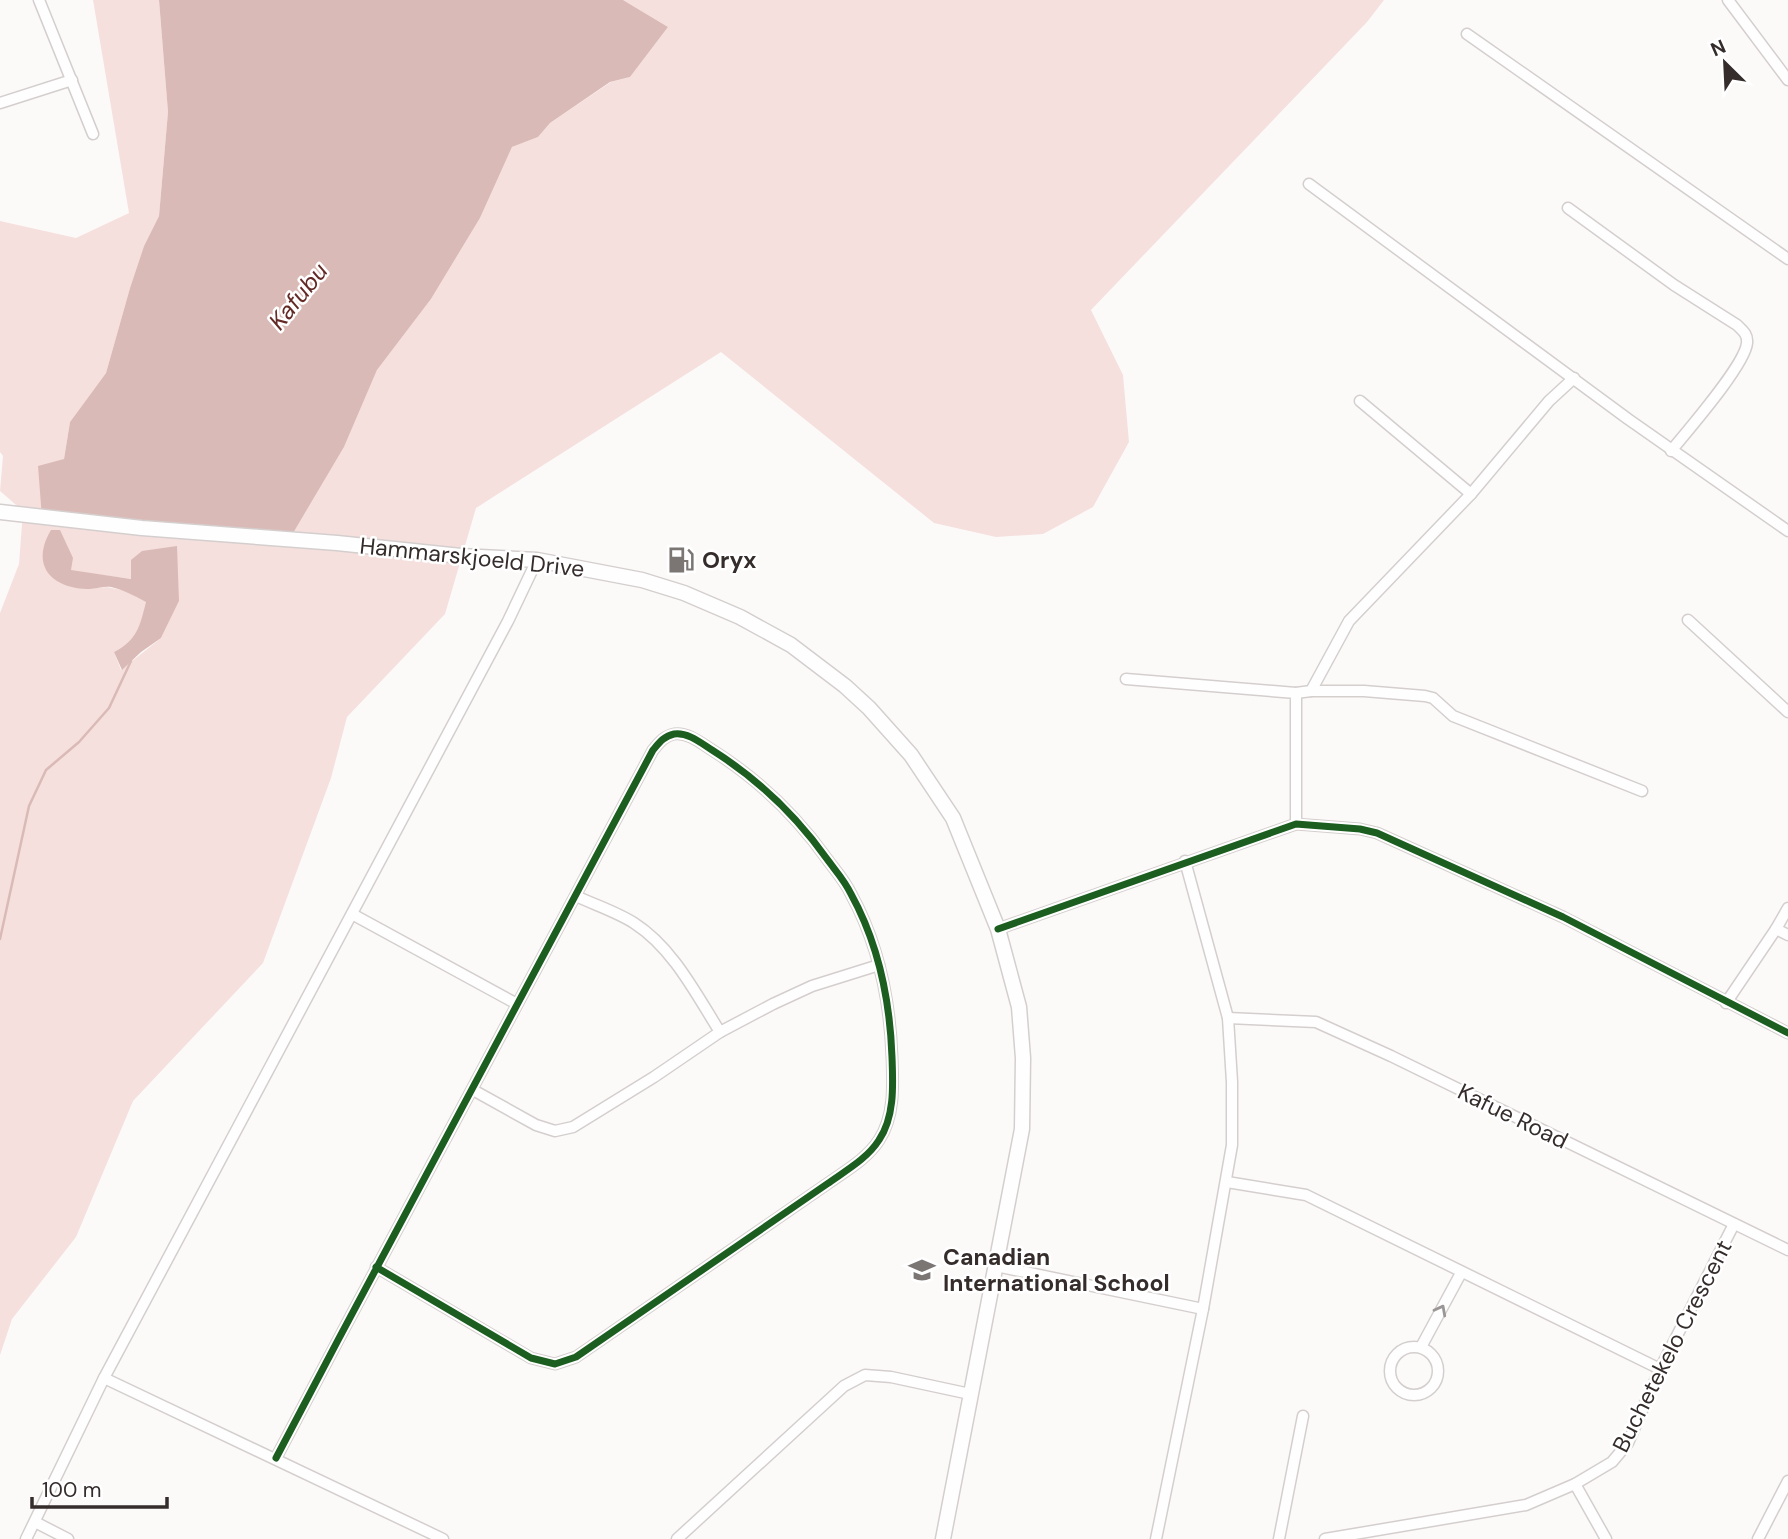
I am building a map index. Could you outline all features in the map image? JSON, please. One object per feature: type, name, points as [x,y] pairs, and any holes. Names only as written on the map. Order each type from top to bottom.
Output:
[{"type":"main road","name":"Hammarskjoeld Drive","points":[[0,512],[175,531],[537,560],[642,580],[684,593],[740,617],[791,645],[869,708],[911,755],[953,818],[998,929],[1019,1007],[1023,1058],[1022,1129],[943,1539]]},
{"type":"street","points":[[39,0],[93,134]]},
{"type":"street","points":[[1728,0],[1788,80]]},
{"type":"street","points":[[1467,34],[1788,259]]},
{"type":"street","points":[[0,103],[72,80]]},
{"type":"street","points":[[1309,184],[1671,450],[1784,528],[1788,515]]},
{"type":"street","points":[[1568,208],[1674,285],[1737,325],[1748,338],[1737,365],[1671,450]]},
{"type":"street","points":[[1311,691],[1349,621],[1471,494],[1549,401],[1574,378]]},
{"type":"street","points":[[1360,401],[1471,494]]},
{"type":"street","points":[[26,1539],[104,1378],[508,621],[537,560]]},
{"type":"street","points":[[1688,620],[1788,712]]},
{"type":"street","points":[[1126,678],[1296,693],[1364,691],[1433,698],[1453,716],[1642,791]]},
{"type":"street","points":[[1296,693],[1296,824]]},
{"type":"street","points":[[276,1458],[376,1267],[653,750],[662,739],[674,734],[688,735],[769,791],[813,840],[850,892],[865,924],[879,965],[891,1031],[893,1079],[890,1117],[880,1140],[859,1162],[576,1357],[555,1364],[531,1358],[376,1267]]},
{"type":"street","points":[[998,929],[1296,824],[1360,829],[1377,833],[1563,917],[1788,1033]]},
{"type":"street","points":[[1170,1539],[1156,1538],[1203,1309],[1232,1145],[1228,1018],[1185,861]]},
{"type":"street","points":[[576,896],[633,922],[656,940],[680,970],[720,1032]]},
{"type":"street","points":[[1726,1003],[1788,908]]},
{"type":"street","points":[[352,914],[517,1004]]},
{"type":"street","points":[[1776,929],[1788,936]]},
{"type":"street","points":[[472,1090],[536,1125],[555,1131],[573,1127],[720,1032],[812,986],[879,965]]},
{"type":"street","name":"Kafue Road","points":[[1228,1018],[1316,1022],[1788,1250]]},
{"type":"street","points":[[1227,1182],[1306,1195],[1660,1369]]},
{"type":"street","name":"Buchetekelo Crescent","points":[[1325,1539],[1526,1505],[1575,1485],[1612,1462],[1628,1443],[1660,1369],[1734,1224]]},
{"type":"street","points":[[996,1266],[1203,1309]]},
{"type":"street","points":[[1421,1347],[1461,1273]]},
{"type":"street","points":[[1421,1347],[1431,1352],[1437,1361],[1439,1372],[1436,1383],[1429,1391],[1408,1395],[1398,1390],[1391,1381],[1389,1370],[1392,1359],[1400,1351],[1421,1347]]},
{"type":"street","points":[[677,1539],[844,1386],[864,1375],[891,1377],[970,1394]]},
{"type":"street","points":[[104,1378],[443,1539]]},
{"type":"street","points":[[1279,1539],[1303,1416]]},
{"type":"street","points":[[1758,1539],[1788,1481]]},
{"type":"street","points":[[1575,1485],[1606,1539]]},
{"type":"street","points":[[35,1522],[68,1539]]},
{"type":"shaded area","points":[[93,0],[159,0],[168,112],[159,216],[144,246],[106,373],[70,422],[64,459],[289,540],[344,447],[377,370],[431,299],[480,218],[512,147],[538,137],[550,123],[611,82],[630,77],[668,27],[623,0],[1384,0],[1367,22],[1091,310],[1123,375],[1129,442],[1093,507],[1043,534],[996,537],[934,523],[721,352],[476,508],[445,614],[347,717],[331,778],[263,963],[133,1101],[76,1237],[12,1319],[0,1355],[0,613],[19,564],[23,511],[0,491],[3,456],[0,452],[0,221],[76,238],[129,213]],"holes":[[[71,571],[132,579],[179,601],[161,638],[121,670],[114,652],[133,637],[147,602],[126,591],[69,585]]]},
{"type":"water","points":[[159,0],[623,0],[668,27],[630,77],[610,82],[550,123],[538,137],[512,147],[480,218],[431,299],[377,370],[344,447],[289,540],[42,518],[38,466],[64,459],[70,422],[106,373],[144,246],[159,216],[168,112]]},
{"type":"water","points":[[51,530],[60,530],[73,558],[71,570],[131,579],[131,560],[142,551],[177,546],[179,601],[161,638],[122,670],[114,652],[133,637],[146,602],[111,587],[76,588],[55,580],[48,573],[43,554]]},
{"type":"waterway","name":"Kafubu","points":[[0,939],[29,806],[46,770],[79,742],[109,708],[131,661]]},
{"type":"cycle path","points":[[276,1458],[370,1281],[417,1192],[653,750],[665,738],[674,734],[689,736],[699,741],[745,773],[789,812],[843,880],[869,932],[881,973],[891,1036],[892,1100],[888,1121],[879,1140],[848,1169],[576,1357],[555,1364],[531,1358],[376,1267]]},
{"type":"cycle path","points":[[998,929],[1296,824],[1360,829],[1377,833],[1563,917],[1788,1033]]},
{"type":"place","name":"Oryx","points":[[681,560]]},
{"type":"place","name":"Canadian International School","points":[[922,1270]]}]
